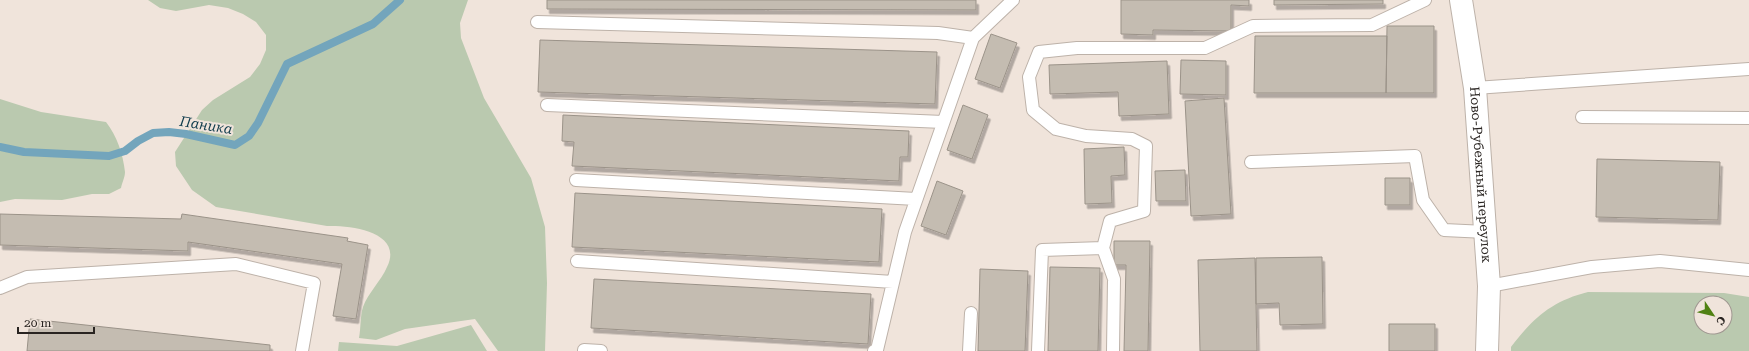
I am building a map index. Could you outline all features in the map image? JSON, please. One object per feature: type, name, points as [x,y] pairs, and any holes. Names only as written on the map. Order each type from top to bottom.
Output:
[{"type":"street","name":"Ново-Рубежный переулок","points":[[1461,0],[1475,88],[1486,232],[1489,286],[1487,351]]},
{"type":"lane","points":[[874,351],[877,350],[905,232],[973,38],[1013,0]]},
{"type":"lane","points":[[1113,351],[1114,278],[1103,248],[1110,221],[1144,211],[1146,146],[1132,139],[1086,136],[1056,129],[1033,110],[1030,77],[1039,52],[1077,48],[1204,48],[1254,26],[1372,25],[1425,0]]},
{"type":"lane","points":[[537,22],[938,33],[973,38]]},
{"type":"lane","points":[[1475,88],[1749,69]]},
{"type":"lane","points":[[547,105],[943,122]]},
{"type":"lane","points":[[1582,117],[1749,118]]},
{"type":"lane","points":[[1251,162],[1414,156],[1423,200],[1444,230],[1486,232]]},
{"type":"lane","points":[[576,180],[916,199]]},
{"type":"lane","points":[[1038,351],[1042,250],[1103,248]]},
{"type":"lane","points":[[577,260],[893,282]]},
{"type":"lane","points":[[1489,286],[1592,267],[1660,261],[1749,270]]},
{"type":"lane","points":[[0,288],[27,277],[236,264],[314,282],[302,351]]},
{"type":"lane","points":[[969,351],[971,313]]},
{"type":"lane","points":[[584,350],[601,351]]},
{"type":"green space","points":[[148,0],[468,0],[460,23],[461,38],[484,98],[531,178],[545,227],[547,283],[545,351],[498,351],[475,319],[405,329],[376,340],[359,338],[363,307],[387,267],[390,255],[388,246],[382,238],[361,229],[327,226],[216,207],[192,190],[176,166],[175,152],[202,110],[213,100],[250,77],[260,64],[266,50],[266,35],[256,22],[243,14],[228,8],[209,5],[176,11],[160,8]]},
{"type":"green space","points":[[0,99],[41,112],[106,122],[116,139],[123,159],[125,176],[121,188],[109,194],[92,194],[62,200],[15,199],[0,202]]},
{"type":"green space","points":[[1588,292],[1724,293],[1749,297],[1749,351],[1511,351],[1511,347],[1527,327],[1544,312],[1564,300]]},
{"type":"green space","points":[[471,325],[487,351],[338,351],[339,342],[397,346]]},
{"type":"building","points":[[547,0],[976,0],[976,10],[547,9]]},
{"type":"building","points":[[1121,0],[1249,0],[1249,6],[1231,5],[1231,31],[1153,30],[1153,35],[1121,34]]},
{"type":"building","points":[[1274,0],[1383,0],[1383,4],[1274,5]]},
{"type":"building","points":[[1387,26],[1434,26],[1434,93],[1386,93]]},
{"type":"building","points":[[991,34],[1017,43],[1000,88],[975,79]]},
{"type":"building","points":[[1255,36],[1387,36],[1386,93],[1254,93]]},
{"type":"building","points":[[540,40],[937,52],[935,104],[538,92]]},
{"type":"building","points":[[1181,60],[1226,61],[1226,95],[1180,94]]},
{"type":"building","points":[[1167,61],[1169,114],[1119,116],[1118,92],[1050,94],[1049,65]]},
{"type":"building","points":[[1224,98],[1231,214],[1191,216],[1185,101]]},
{"type":"building","points":[[963,105],[988,115],[972,159],[947,150]]},
{"type":"building","points":[[563,115],[909,131],[908,157],[900,157],[899,181],[572,166],[574,142],[562,141]]},
{"type":"building","points":[[1124,147],[1125,175],[1111,176],[1112,203],[1085,204],[1084,149]]},
{"type":"building","points":[[1597,159],[1720,162],[1718,220],[1596,217]]},
{"type":"building","points":[[1185,170],[1186,201],[1156,201],[1155,171]]},
{"type":"building","points":[[1385,178],[1410,178],[1410,205],[1385,205]]},
{"type":"building","points":[[937,181],[963,191],[946,235],[921,226]]},
{"type":"building","points":[[575,193],[882,209],[879,262],[572,247]]},
{"type":"building","points":[[0,214],[181,219],[182,214],[348,238],[347,241],[368,245],[356,319],[333,316],[342,264],[188,242],[188,251],[0,245]]},
{"type":"building","points":[[1114,241],[1150,241],[1148,351],[1124,351],[1126,265],[1114,265]]},
{"type":"building","points":[[1322,257],[1323,324],[1280,325],[1279,303],[1256,304],[1256,258]]},
{"type":"building","points":[[1255,258],[1257,351],[1200,351],[1198,260]]},
{"type":"building","points":[[1050,267],[1100,268],[1098,351],[1048,351]]},
{"type":"building","points":[[980,269],[1028,271],[1025,351],[978,351]]},
{"type":"building","points":[[594,279],[871,294],[868,344],[591,328]]},
{"type":"building","points":[[30,319],[270,345],[270,351],[27,351]]},
{"type":"building","points":[[1389,324],[1435,324],[1435,351],[1389,351]]},
{"type":"waterway","name":"Паника","points":[[0,147],[24,152],[109,156],[125,151],[138,141],[153,133],[169,132],[186,134],[235,145],[249,136],[258,123],[287,64],[373,24],[400,0]]}]
